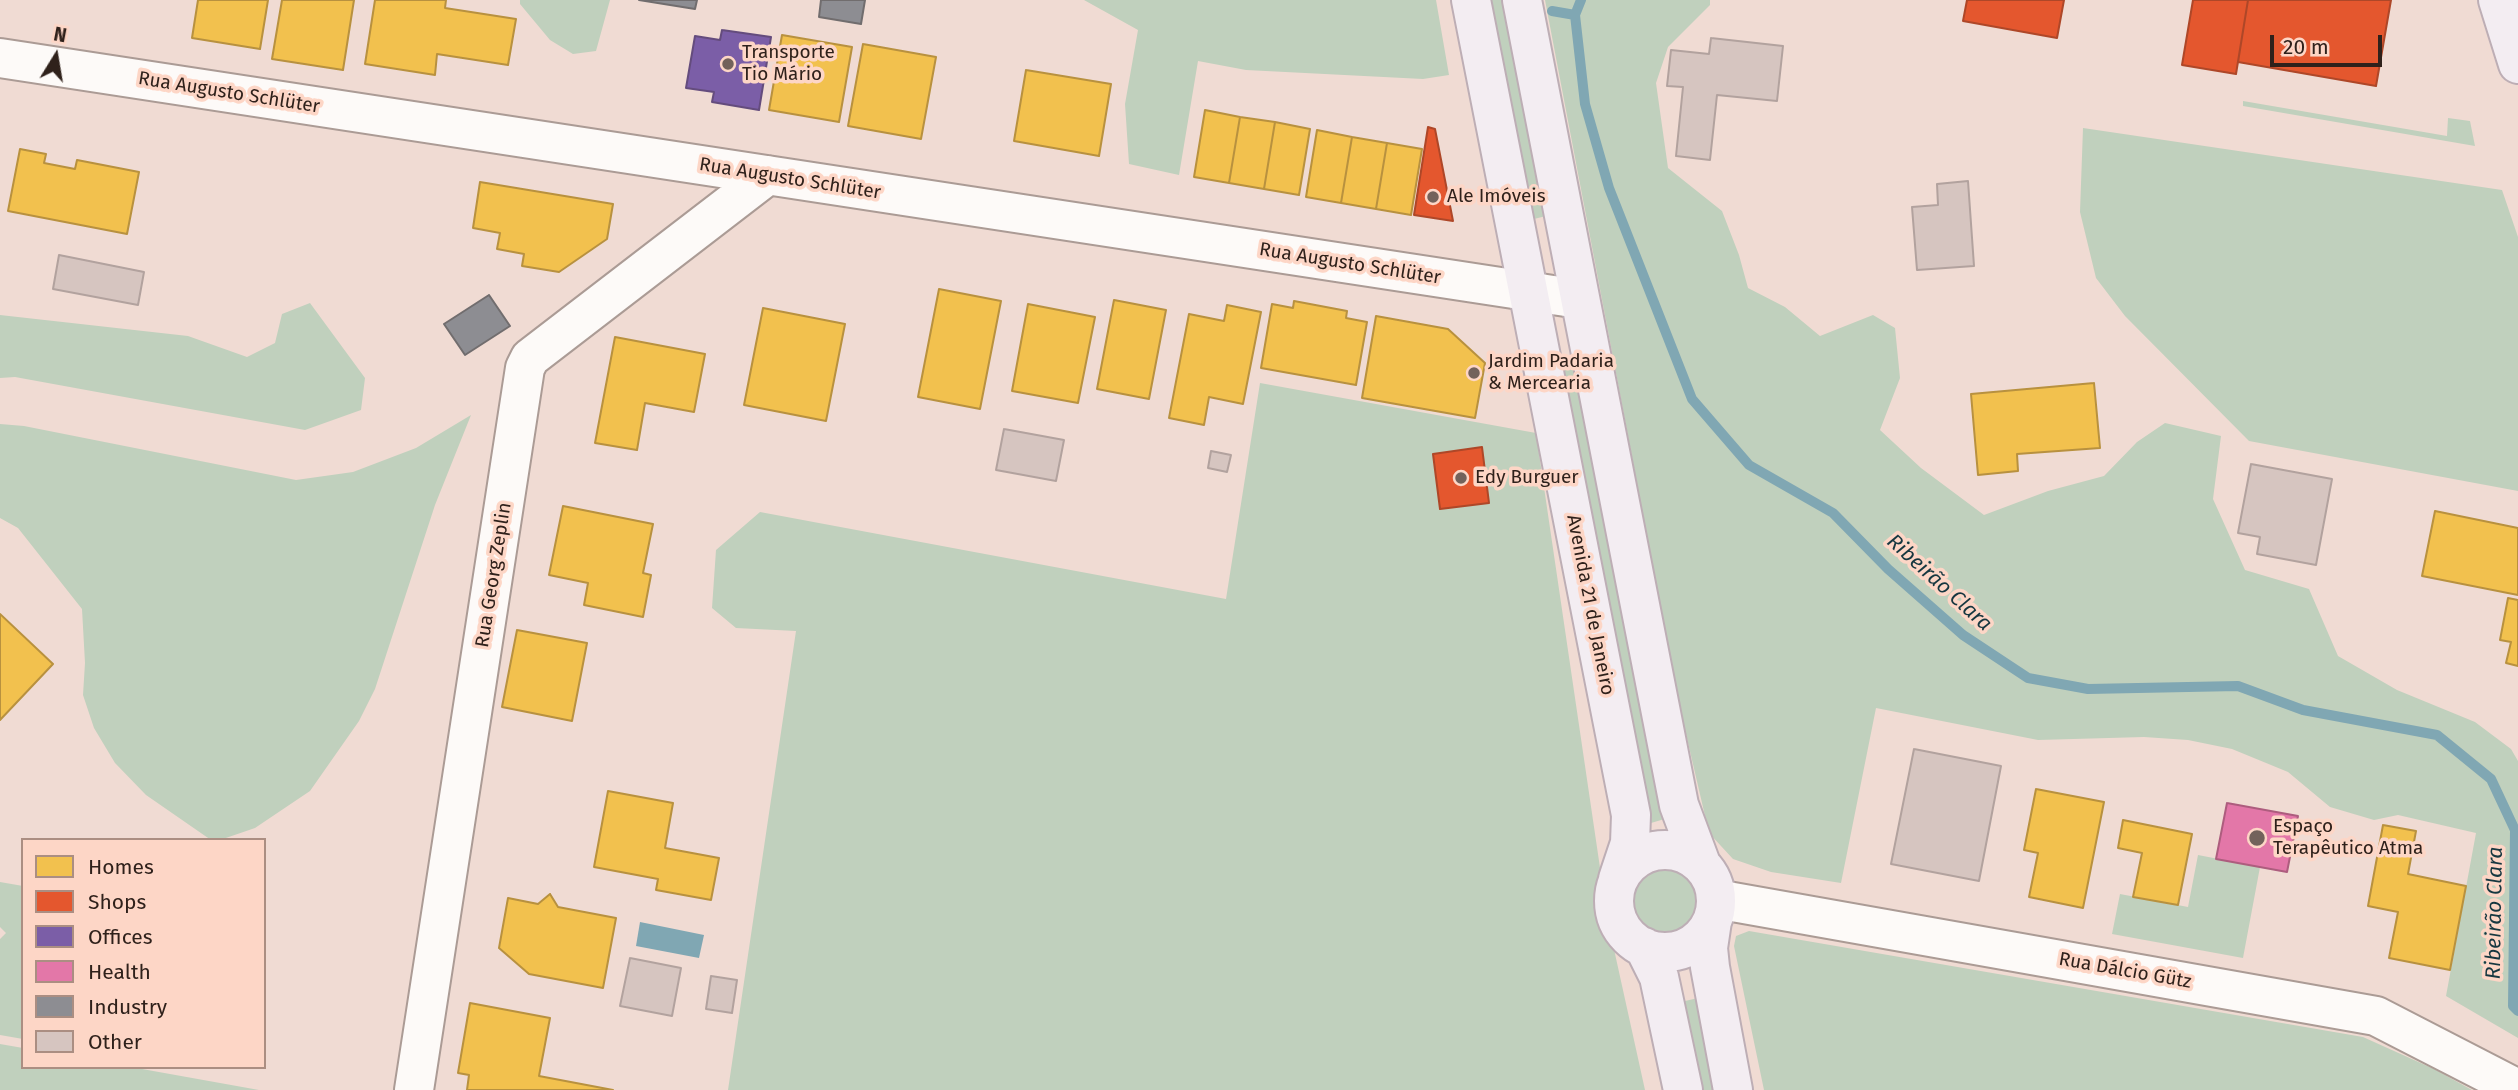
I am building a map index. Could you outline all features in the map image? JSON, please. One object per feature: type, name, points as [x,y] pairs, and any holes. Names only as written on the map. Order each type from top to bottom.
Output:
[{"type":"main road","name":"Avenida 21 de Janeiro","points":[[1471,0],[1631,815],[1630,843],[1619,879]]},
{"type":"main road","points":[[1522,0],[1679,805],[1701,864]]},
{"type":"main road","points":[[2498,0],[2518,64]]},
{"type":"main road","points":[[1714,910],[1704,935],[1676,951],[1660,952],[1644,947],[1630,939],[1615,911],[1619,879],[1640,856],[1656,850],[1688,854],[1709,874],[1714,910],[1708,948],[1710,967],[1733,1090]]},
{"type":"main road","points":[[1644,947],[1659,977],[1683,1090]]},
{"type":"street","name":"Rua Augusto Schlüter","points":[[0,58],[1579,299]]},
{"type":"street","name":"Rua Georg Zeplin","points":[[414,1090],[525,368],[530,358],[768,176]]},
{"type":"street","name":"Rua Dálcio Gütz","points":[[1714,910],[2376,1016],[2518,1089]]},
{"type":"green space","points":[[520,0],[610,0],[596,51],[573,54],[550,40],[520,4]]},
{"type":"green space","points":[[1084,0],[1436,0],[1449,75],[1423,79],[1246,70],[1198,61],[1179,175],[1129,164],[1125,104],[1138,30]]},
{"type":"green space","points":[[1491,0],[1503,0],[1546,216],[1534,219]]},
{"type":"green space","points":[[1545,0],[1710,0],[1710,5],[1668,47],[1656,83],[1668,168],[1722,211],[1748,288],[1785,307],[1820,336],[1873,315],[1895,328],[1900,378],[1880,430],[1921,468],[1984,515],[2048,491],[2104,476],[2137,442],[2165,423],[2221,436],[2213,499],[2245,570],[2309,589],[2338,656],[2397,690],[2475,722],[2511,749],[2518,761],[2518,1038],[2446,996],[2476,833],[2398,815],[2374,820],[2330,807],[2288,772],[2232,749],[2188,740],[2144,737],[2038,740],[1876,708],[1841,883],[1771,872],[1733,859],[1709,833],[1679,704]]},
{"type":"green space","points":[[2243,101],[2447,136],[2448,118],[2470,121],[2475,146],[2243,106]]},
{"type":"green space","points":[[2083,128],[2502,190],[2518,237],[2518,491],[2249,441],[2125,316],[2096,278],[2080,212]]},
{"type":"green space","points":[[310,303],[365,378],[361,410],[305,430],[15,377],[0,378],[0,315],[188,336],[247,357],[275,343],[282,314]]},
{"type":"green space","points":[[1574,361],[1668,818],[1651,823],[1557,365]]},
{"type":"green space","points":[[1260,383],[1536,433],[1608,922],[1645,1090],[728,1090],[796,631],[736,628],[712,608],[716,550],[760,512],[1226,599]]},
{"type":"green space","points":[[471,415],[435,505],[375,689],[359,721],[310,791],[255,828],[226,838],[208,838],[146,795],[115,763],[94,728],[83,695],[85,663],[82,609],[18,528],[0,518],[0,424],[24,426],[296,480],[353,472],[416,448]]},
{"type":"green space","points":[[2198,855],[2260,867],[2243,958],[2112,934],[2120,894],[2188,907]]},
{"type":"green space","points":[[1665,865],[1685,871],[1695,881],[1701,901],[1695,921],[1685,931],[1665,937],[1645,931],[1635,921],[1629,901],[1635,881],[1645,871]]},
{"type":"green space","points":[[0,882],[21,886],[21,1039],[0,1035],[0,939],[6,933],[0,927]]},
{"type":"green space","points":[[1749,931],[2363,1037],[2434,1069],[2472,1090],[1764,1090],[1734,946],[1736,936]]},
{"type":"green space","points":[[1698,998],[1716,1090],[1702,1090],[1685,1001]]},
{"type":"green space","points":[[0,1044],[21,1048],[21,1069],[142,1069],[259,1090],[0,1090]]},
{"type":"water","points":[[640,922],[704,935],[699,958],[636,946]]},
{"type":"building: Homes","points":[[198,0],[268,0],[260,49],[192,38]]},
{"type":"building: Homes","points":[[282,0],[354,0],[343,70],[272,59]]},
{"type":"building: Homes","points":[[375,0],[446,0],[445,8],[516,19],[508,65],[437,54],[435,75],[365,64]]},
{"type":"building: Homes","points":[[782,35],[852,47],[839,122],[769,110]]},
{"type":"building: Homes","points":[[863,44],[936,57],[921,139],[848,126]]},
{"type":"building: Homes","points":[[1026,70],[1111,84],[1099,156],[1014,141]]},
{"type":"building: Homes","points":[[1205,110],[1240,117],[1229,183],[1194,177]]},
{"type":"building: Homes","points":[[1240,117],[1275,122],[1264,189],[1229,183]]},
{"type":"building: Homes","points":[[1275,122],[1310,129],[1299,195],[1264,189]]},
{"type":"building: Homes","points":[[1317,130],[1352,137],[1341,203],[1306,197]]},
{"type":"building: Homes","points":[[1352,137],[1387,143],[1376,209],[1341,203]]},
{"type":"building: Homes","points":[[1387,143],[1422,149],[1411,215],[1376,209]]},
{"type":"building: Homes","points":[[20,149],[46,154],[44,163],[75,169],[77,160],[139,172],[127,234],[8,211]]},
{"type":"building: Homes","points":[[480,182],[613,204],[607,239],[559,272],[522,266],[524,254],[497,249],[500,233],[473,228]]},
{"type":"building: Homes","points":[[939,289],[1001,301],[980,409],[918,397]]},
{"type":"building: Homes","points":[[1114,300],[1166,310],[1149,399],[1097,389]]},
{"type":"building: Homes","points":[[1294,301],[1347,311],[1346,318],[1367,322],[1356,385],[1261,368],[1272,304],[1293,308]]},
{"type":"building: Homes","points":[[1028,304],[1095,317],[1078,403],[1012,391]]},
{"type":"building: Homes","points":[[1227,305],[1261,312],[1243,404],[1209,397],[1204,425],[1169,418],[1189,314],[1224,321]]},
{"type":"building: Homes","points":[[763,308],[845,324],[826,421],[744,405]]},
{"type":"building: Homes","points":[[1376,316],[1448,329],[1485,363],[1475,418],[1362,398]]},
{"type":"building: Homes","points":[[615,337],[705,354],[694,412],[645,403],[637,450],[595,443]]},
{"type":"building: Homes","points":[[2094,383],[2100,448],[2017,454],[2018,471],[1978,475],[1971,394]]},
{"type":"building: Homes","points":[[563,506],[653,524],[643,573],[651,575],[643,617],[584,605],[588,583],[549,575]]},
{"type":"building: Homes","points":[[2435,511],[2518,528],[2518,595],[2422,576]]},
{"type":"building: Homes","points":[[2508,598],[2518,600],[2518,666],[2506,663],[2511,642],[2500,640]]},
{"type":"building: Homes","points":[[0,614],[53,664],[0,720]]},
{"type":"building: Homes","points":[[517,630],[587,643],[572,721],[502,707]]},
{"type":"building: Homes","points":[[2036,789],[2104,802],[2083,908],[2029,897],[2038,853],[2024,850]]},
{"type":"building: Homes","points":[[608,791],[673,803],[665,848],[719,858],[711,900],[656,890],[658,879],[594,867]]},
{"type":"building: Homes","points":[[2123,820],[2192,834],[2178,905],[2133,897],[2142,853],[2118,848]]},
{"type":"building: Homes","points":[[2383,825],[2416,831],[2408,874],[2466,886],[2450,970],[2389,958],[2398,912],[2368,906]]},
{"type":"building: Homes","points":[[550,894],[558,907],[616,918],[603,988],[529,974],[499,948],[508,898],[538,904]]},
{"type":"building: Homes","points":[[470,1003],[550,1018],[539,1076],[613,1090],[467,1090],[469,1075],[458,1073]]},
{"type":"building: Shops","points":[[1967,0],[2064,0],[2057,38],[1963,21]]},
{"type":"building: Shops","points":[[2193,0],[2248,0],[2236,74],[2182,65]]},
{"type":"building: Shops","points":[[2248,0],[2391,0],[2376,86],[2238,62]]},
{"type":"building: Shops","points":[[1428,127],[1435,129],[1453,221],[1414,215]]},
{"type":"building: Shops","name":"Edy Burguer","points":[[1482,447],[1489,503],[1440,509],[1433,454]]},
{"type":"building: Offices","name":"Transporte Tio Mário","points":[[722,30],[771,37],[759,110],[712,102],[714,92],[686,88],[695,36],[720,40]]},
{"type":"building: Health","name":"Espaço Terapêutico Atma","points":[[2227,803],[2298,816],[2287,872],[2216,859]]},
{"type":"building: Industry","points":[[639,0],[697,0],[695,9]]},
{"type":"building: Industry","points":[[821,0],[865,0],[861,24],[819,17]]},
{"type":"building: Industry","points":[[489,295],[510,326],[465,355],[444,324]]},
{"type":"building: Other","points":[[1711,38],[1783,46],[1777,101],[1717,95],[1710,160],[1676,156],[1683,87],[1667,86],[1671,50],[1709,54]]},
{"type":"building: Other","points":[[1968,181],[1974,266],[1917,270],[1912,207],[1938,205],[1937,184]]},
{"type":"building: Other","points":[[59,255],[144,272],[138,305],[53,289]]},
{"type":"building: Other","points":[[1004,429],[1064,440],[1056,481],[996,470]]},
{"type":"building: Other","points":[[1211,451],[1231,455],[1227,472],[1208,468]]},
{"type":"building: Other","points":[[2251,464],[2332,479],[2316,565],[2257,554],[2260,537],[2238,533]]},
{"type":"building: Other","points":[[1914,749],[2001,766],[1979,881],[1891,864]]},
{"type":"building: Other","points":[[630,958],[681,968],[672,1016],[620,1006]]},
{"type":"building: Other","points":[[711,976],[737,980],[732,1013],[706,1009]]},
{"type":"waterway","name":"Ribeirão Clara","points":[[1581,0],[1575,15],[1585,104],[1609,188],[1692,399],[1749,465],[1833,513],[1888,569],[1963,635],[2028,678],[2088,689],[2238,686],[2303,710],[2437,735],[2491,779],[2515,830],[2513,1006],[2518,1011]]},
{"type":"waterway","points":[[1552,11],[1575,15]]},
{"type":"place","name":"Transporte Tio Mário","points":[[728,64]]},
{"type":"place","name":"Ale Imóveis","points":[[1433,197]]},
{"type":"place","name":"Jardim Padaria & Mercearia","points":[[1474,373]]},
{"type":"place","name":"Edy Burguer","points":[[1461,478]]},
{"type":"place","name":"Espaço Terapêutico Atma","points":[[2257,838]]}]
